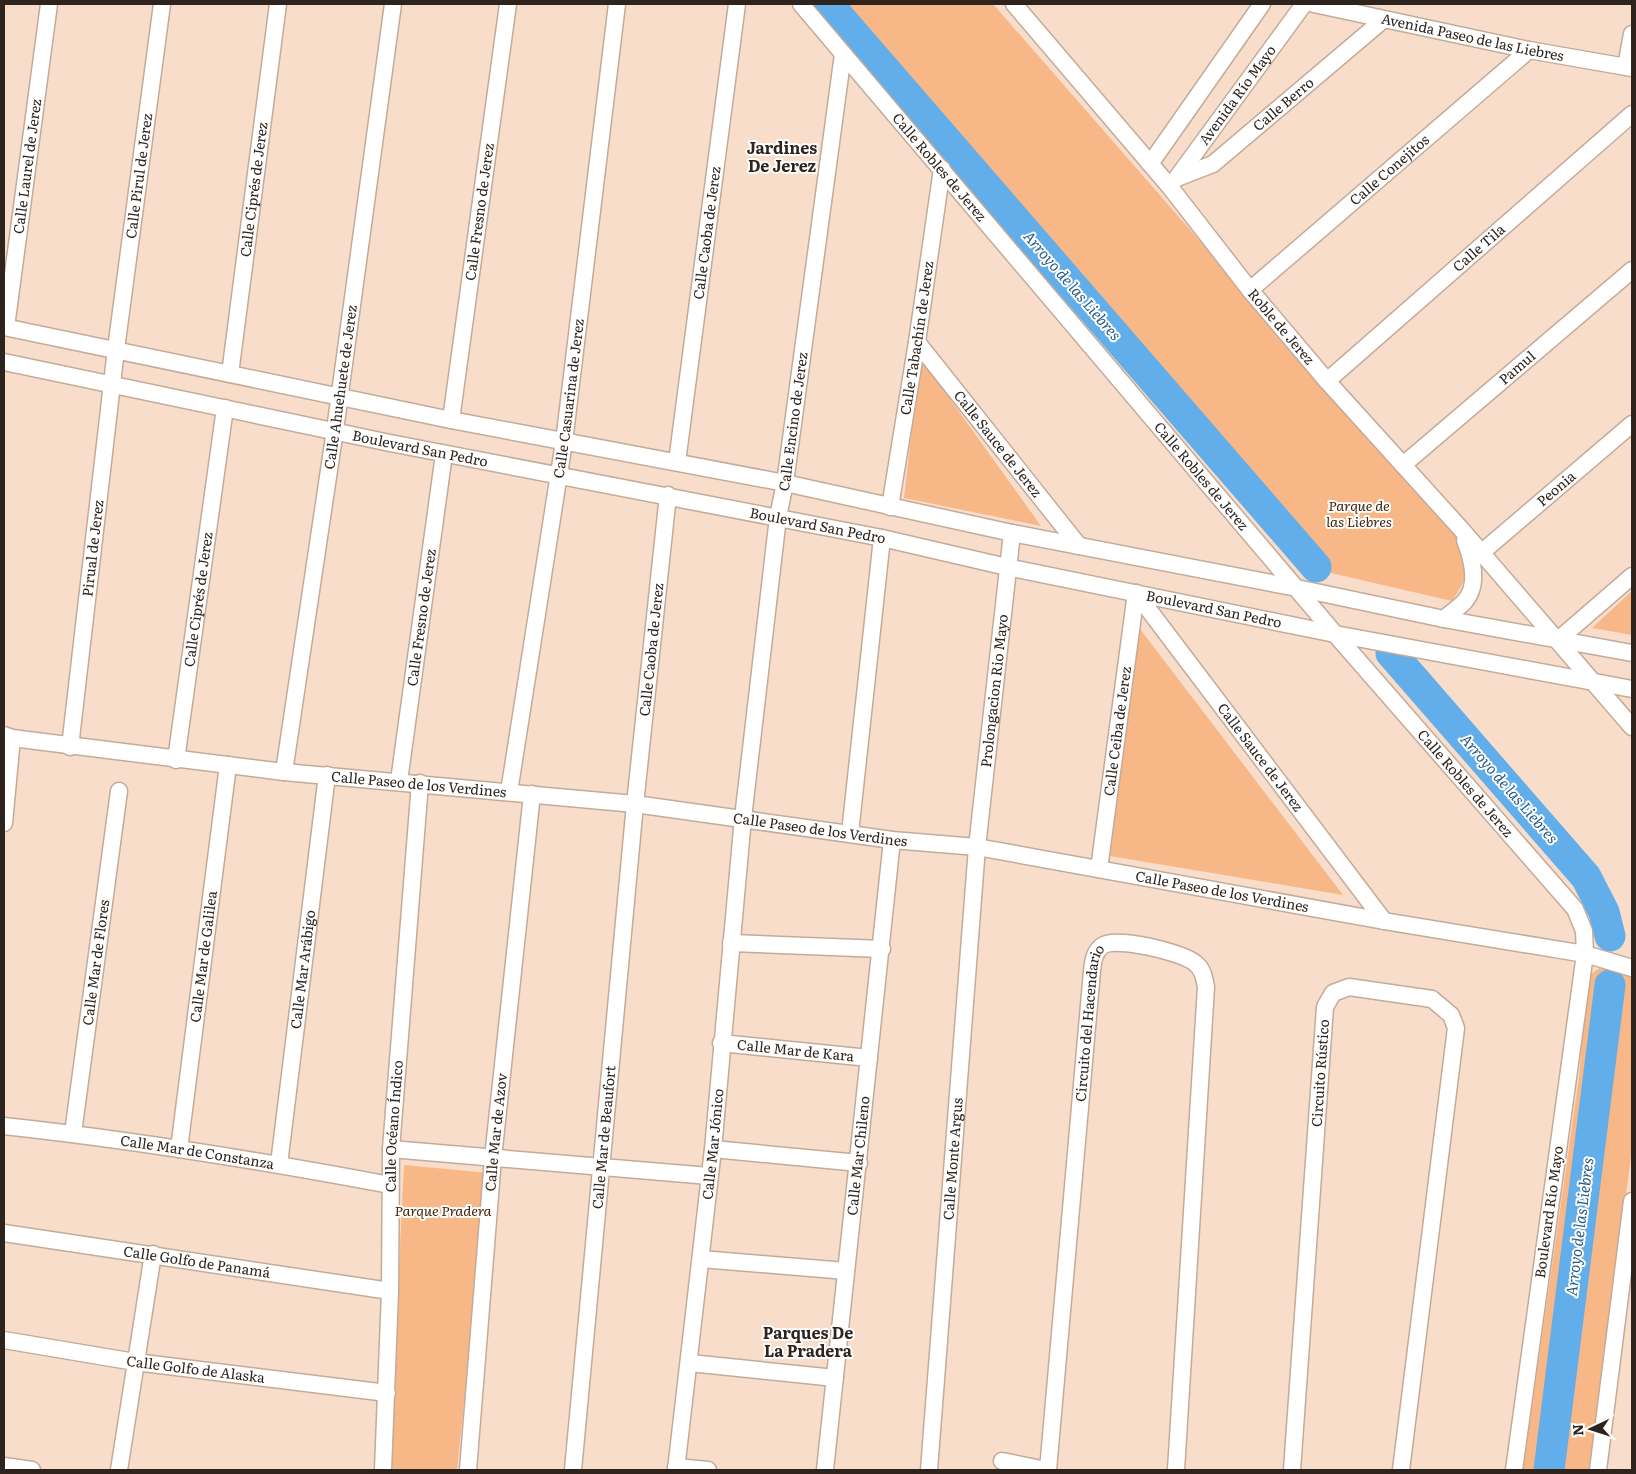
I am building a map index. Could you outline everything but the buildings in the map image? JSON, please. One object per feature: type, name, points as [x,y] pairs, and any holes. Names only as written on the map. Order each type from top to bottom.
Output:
[{"type":"street","name":"Calle Laurel de Jerez","points":[[5,327],[49,4]]},
{"type":"street","name":"Calle Pirul de Jerez","points":[[116,349],[162,4]]},
{"type":"street","name":"Calle Ciprés de Jerez","points":[[230,374],[278,4]]},
{"type":"street","name":"Calle Ahuehuete de Jerez","points":[[284,772],[335,430],[338,396],[394,4]]},
{"type":"street","name":"Calle Fresno de Jerez","points":[[451,420],[508,4]]},
{"type":"street","name":"Calle Casuarina de Jerez","points":[[509,792],[564,442],[617,4]]},
{"type":"street","name":"Calle Caoba de Jerez","points":[[677,462],[737,4]]},
{"type":"street","name":"Calle Robles de Jerez","points":[[801,4],[1297,588],[1342,635],[1561,891],[1574,909],[1584,931],[1585,954]]},
{"type":"street","name":"Roble de Jerez","points":[[1014,4],[1150,164],[1174,182],[1250,290],[1327,381],[1461,529],[1632,727]]},
{"type":"street","points":[[1150,164],[1262,4]]},
{"type":"street","name":"Avenida Río Mayo","points":[[1174,182],[1304,4]]},
{"type":"street","name":"Avenida Paseo de las Liebres","points":[[1314,4],[1529,50],[1629,67]]},
{"type":"street","name":"Calle Berro","points":[[1174,182],[1213,164],[1383,20]]},
{"type":"street","points":[[1629,67],[1632,34]]},
{"type":"street","name":"Calle Conejitos","points":[[1250,290],[1529,50]]},
{"type":"street","name":"Calle Encino de Jerez","points":[[743,818],[778,517],[785,483],[843,54]]},
{"type":"street","name":"Calle Tila","points":[[1327,381],[1632,114]]},
{"type":"street","name":"Calle Tabachín de Jerez","points":[[890,507],[917,342],[942,169]]},
{"type":"street","name":"Pamul","points":[[1403,465],[1632,270]]},
{"type":"street","points":[[5,327],[451,420],[785,483],[1012,533],[1297,588],[1444,619],[1632,653]]},
{"type":"street","name":"Calle Sauce de Jerez","points":[[917,342],[1079,546]]},
{"type":"street","name":"Pirual de Jerez","points":[[70,747],[116,349]]},
{"type":"street","name":"Boulevard San Pedro","points":[[4,362],[444,454],[882,538],[1007,567],[1342,635],[1632,689]]},
{"type":"street","name":"Calle Ciprés de Jerez","points":[[176,760],[225,408]]},
{"type":"street","name":"Peonia","points":[[1480,553],[1632,424]]},
{"type":"street","name":"Calle Fresno de Jerez","points":[[399,781],[444,454]]},
{"type":"street","name":"Calle Caoba de Jerez","points":[[636,804],[668,496]]},
{"type":"street","points":[[1444,619],[1466,599],[1471,584],[1473,561],[1461,529]]},
{"type":"street","name":"Prolongacion Rio Mayo","points":[[978,848],[1012,533]]},
{"type":"street","points":[[850,834],[882,538]]},
{"type":"street","points":[[1558,640],[1632,576]]},
{"type":"street","name":"Calle Sauce de Jerez","points":[[1136,593],[1384,921]]},
{"type":"street","name":"Calle Ceiba de Jerez","points":[[1099,870],[1136,593]]},
{"type":"street","points":[[4,817],[8,736]]},
{"type":"street","name":"Calle Paseo de los Verdines","points":[[8,736],[70,747],[176,760],[284,772],[636,804],[892,840],[978,848],[1384,921],[1585,954],[1631,968]]},
{"type":"street","name":"Calle Mar de Galilea","points":[[179,1149],[228,765]]},
{"type":"street","name":"Calle Mar Arábigo","points":[[279,1164],[327,775]]},
{"type":"street","name":"Calle Océano Índico","points":[[383,1470],[390,1290],[391,1149],[420,783]]},
{"type":"street","name":"Calle Mar de Flores","points":[[73,1133],[119,791]]},
{"type":"street","name":"Calle Mar de Azov","points":[[468,1470],[493,1158],[532,794]]},
{"type":"street","name":"Calle Mar de Beaufort","points":[[573,1470],[636,804]]},
{"type":"street","name":"Calle Mar Jónico","points":[[676,1469],[690,1362],[713,1149],[721,1043],[743,818]]},
{"type":"street","name":"Calle Mar Chileno","points":[[825,1470],[882,949],[892,840]]},
{"type":"street","name":"Calle Monte Argus","points":[[929,1470],[978,848]]},
{"type":"street","name":"Circuito del Hacendario","points":[[1002,1461],[1047,1470],[1092,971],[1098,950],[1103,945],[1119,942],[1182,956],[1195,962],[1203,971],[1206,987],[1176,1470]]},
{"type":"street","points":[[731,943],[882,949]]},
{"type":"street","name":"Boulevard Río Mayo","points":[[1514,1470],[1585,954]]},
{"type":"street","name":"Circuito Rústico","points":[[1292,1470],[1325,1007],[1332,993],[1349,987],[1432,999],[1451,1015],[1456,1028],[1401,1470]]},
{"type":"street","name":"Calle Mar de Kara","points":[[721,1043],[870,1058]]},
{"type":"street","name":"Calle Mar de Constanza","points":[[4,1126],[73,1133],[279,1164],[390,1185]]},
{"type":"street","points":[[391,1149],[709,1176]]},
{"type":"street","points":[[713,1149],[859,1164]]},
{"type":"street","points":[[1598,1470],[1632,1201]]},
{"type":"street","name":"Calle Golfo de Panamá","points":[[4,1233],[390,1290]]},
{"type":"street","points":[[119,1470],[153,1254]]},
{"type":"street","points":[[701,1259],[846,1271]]},
{"type":"street","name":"Calle Golfo de Alaska","points":[[4,1340],[135,1362],[387,1393]]},
{"type":"street","points":[[690,1362],[835,1378]]},
{"type":"street","points":[[4,1466],[32,1470]]},
{"type":"street","points":[[676,1469],[708,1470]]},
{"type":"green space","name":"Parque de las Liebres","points":[[837,4],[993,4],[1453,531],[1463,551],[1467,566],[1463,581],[1452,601],[1331,573]]},
{"type":"green space","points":[[920,357],[1041,526],[904,498]]},
{"type":"green space","points":[[1632,591],[1632,635],[1592,628]]},
{"type":"green space","points":[[1137,625],[1343,895],[1110,856]]},
{"type":"green space","points":[[1601,967],[1632,977],[1632,1148],[1591,1470],[1523,1470],[1579,1077],[1588,976]]},
{"type":"green space","name":"Parque Pradera","points":[[404,1165],[488,1173],[457,1470],[389,1470]]},
{"type":"waterway","name":"Arroyo de las Liebres","points":[[828,4],[1316,567]]},
{"type":"waterway","name":"Arroyo de las Liebres","points":[[1391,653],[1586,877],[1604,912],[1610,936]]},
{"type":"waterway","name":"Arroyo de las Liebres","points":[[1549,1470],[1610,985]]},
{"type":"district","name":"Jardines De Jerez","points":[[782,157]]},
{"type":"district","name":"Parques De La Pradera","points":[[808,1342]]}]
